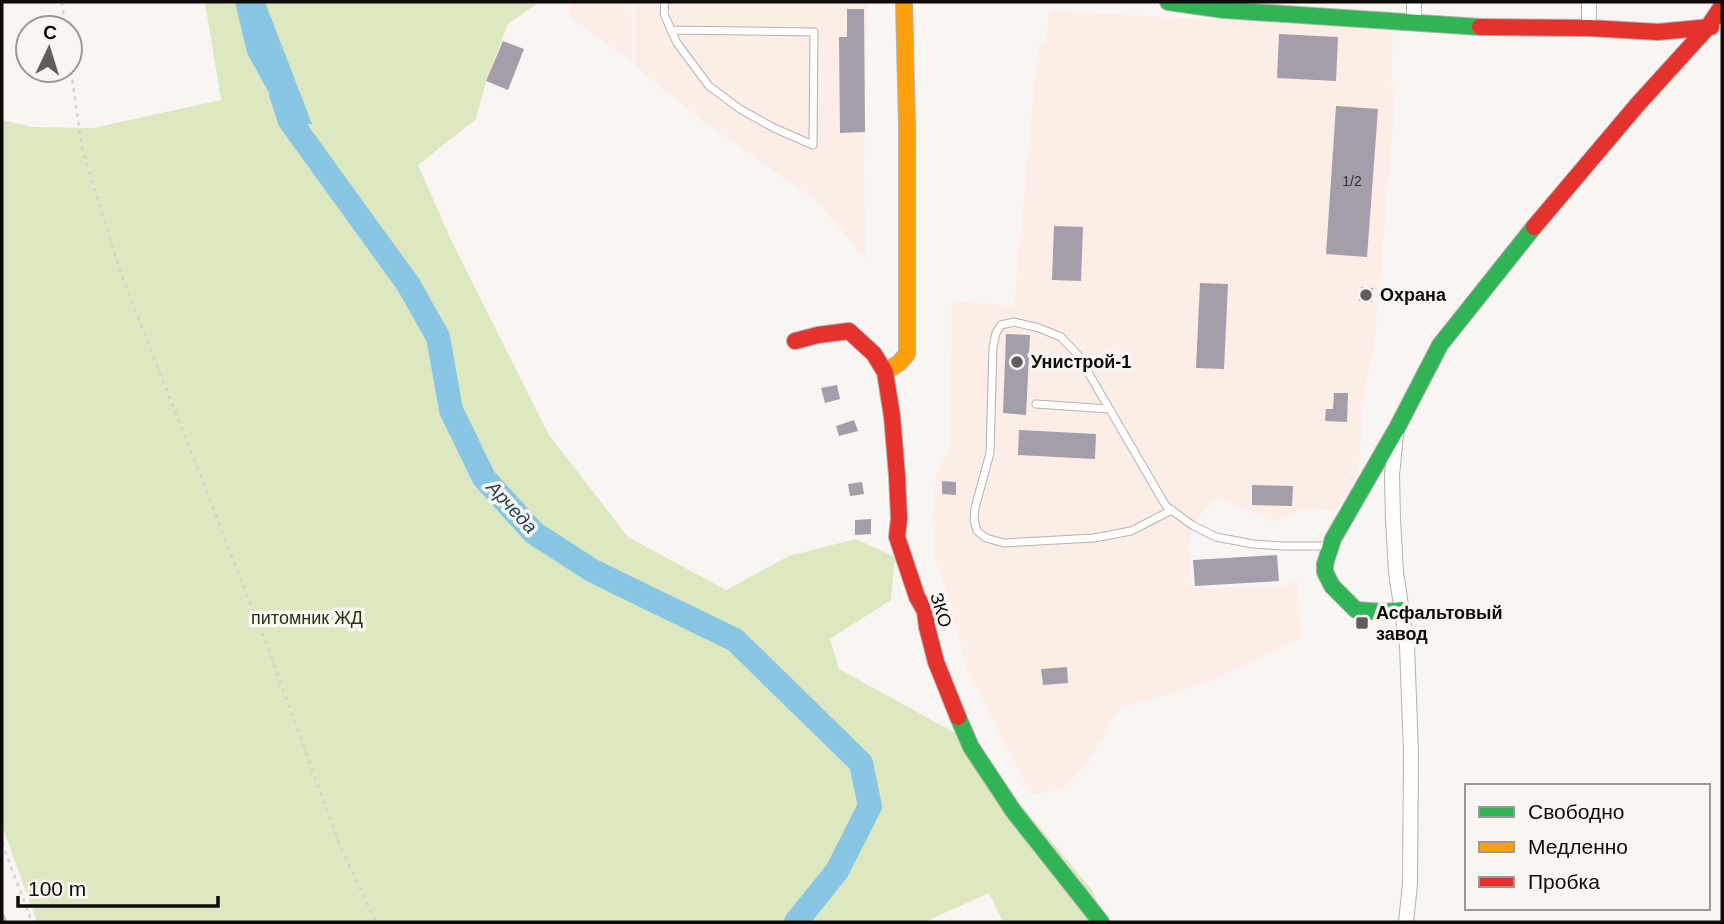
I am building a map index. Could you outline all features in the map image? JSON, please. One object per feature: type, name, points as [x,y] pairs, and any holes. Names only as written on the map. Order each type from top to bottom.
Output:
[{"type":"street","points":[[885,372],[907,354],[904,2]]},
{"type":"street","points":[[1168,2],[1484,27],[1658,32],[1715,27]]},
{"type":"street","points":[[1414,2],[1414,22]]},
{"type":"street","points":[[1589,2],[1590,28]]},
{"type":"street","points":[[1402,610],[1356,610],[1332,586],[1325,572],[1325,564],[1333,540],[1397,428],[1440,345],[1531,230],[1638,104],[1715,27],[1722,6]]},
{"type":"street","name":"ЗКО","points":[[795,341],[849,331],[874,354],[885,372],[897,476],[897,537],[917,597],[925,611],[933,654],[948,694],[971,747],[1014,812],[1101,922]]},
{"type":"street","points":[[1397,428],[1392,475],[1393,508],[1396,572],[1407,646],[1411,751],[1410,884],[1406,922]]},
{"type":"lane","points":[[665,2],[664,14],[671,30],[677,43],[709,86],[740,109],[813,145],[814,32],[671,30]]},
{"type":"lane","points":[[1172,510],[1131,531],[1094,538],[1004,543],[986,538],[977,531],[975,508],[990,453],[993,348],[1001,325],[1014,322],[1038,328],[1060,337],[1078,355],[1166,506],[1172,510],[1192,525],[1216,537],[1253,544],[1331,546]]},
{"type":"lane","points":[[1036,404],[1109,409]]},
{"type":"path","points":[[73,84],[82,148],[120,271],[266,643],[340,846],[376,922]]},
{"type":"path","points":[[2,843],[32,922]]},
{"type":"shaded area","points":[[570,2],[631,2],[632,62],[570,17]]},
{"type":"shaded area","points":[[636,2],[867,2],[864,170],[866,259],[816,200],[707,124],[636,67]]},
{"type":"shaded area","points":[[1050,11],[1393,29],[1391,87],[1396,88],[1374,349],[1365,385],[1358,475],[1336,510],[1297,511],[1274,522],[1216,496],[1193,525],[1188,545],[1192,588],[1280,587],[1298,581],[1301,638],[1201,685],[1120,708],[1088,762],[1063,789],[1032,795],[968,674],[951,604],[935,559],[932,517],[937,473],[950,445],[952,301],[1014,306],[1038,47],[1045,44]]},
{"type":"green space","name":"питомник ЖД","points":[[205,2],[539,2],[508,24],[486,81],[476,119],[418,165],[453,244],[549,435],[628,537],[726,590],[789,556],[856,539],[895,557],[891,600],[830,639],[839,669],[966,739],[1092,890],[1105,922],[1003,922],[989,893],[924,922],[37,922],[2,825],[2,120],[33,127],[93,128],[221,100]]},
{"type":"water","points":[[235,2],[265,2],[312,124],[286,124],[247,53]]},
{"type":"building","points":[[847,9],[864,9],[865,132],[840,133],[839,37],[847,37]]},
{"type":"building","points":[[1279,34],[1338,37],[1336,81],[1277,78]]},
{"type":"building","points":[[503,41],[524,49],[508,90],[486,81]]},
{"type":"building","points":[[1336,106],[1378,109],[1367,257],[1326,254]]},
{"type":"building","points":[[1054,226],[1083,227],[1081,281],[1052,280]]},
{"type":"building","points":[[1200,283],[1228,284],[1224,369],[1196,368]]},
{"type":"building","name":"Охрана","points":[[1361,287],[1373,288],[1372,302],[1359,301]]},
{"type":"building","name":"Унистрой-1","points":[[1006,334],[1030,335],[1026,415],[1003,413]]},
{"type":"building","points":[[837,385],[840,399],[825,403],[821,388]]},
{"type":"building","points":[[1334,393],[1348,393],[1347,422],[1325,421],[1326,409],[1333,409]]},
{"type":"building","points":[[854,420],[858,431],[839,436],[836,426]]},
{"type":"building","points":[[1019,430],[1096,434],[1095,459],[1018,455]]},
{"type":"building","points":[[942,481],[956,482],[956,495],[942,494]]},
{"type":"building","points":[[862,482],[864,494],[850,496],[848,484]]},
{"type":"building","points":[[1252,485],[1293,486],[1292,506],[1252,505]]},
{"type":"building","points":[[871,519],[871,534],[855,535],[855,520]]},
{"type":"building","points":[[1277,555],[1279,581],[1195,586],[1193,560]]},
{"type":"building","points":[[1067,667],[1068,683],[1043,685],[1041,669]]},
{"type":"waterway","name":"Арчеда","points":[[281,94],[290,121],[408,284],[438,337],[451,410],[484,478],[534,533],[593,571],[735,640],[861,763],[870,806],[837,871],[796,922]]},
{"type":"railway","points":[[2,915],[5,922]]},
{"type":"traffic: fast","points":[[1168,2],[1224,10],[1480,27]]},
{"type":"traffic: fast","points":[[1402,610],[1356,610],[1332,586],[1325,572],[1325,564],[1333,539],[1397,428],[1440,345],[1534,227]]},
{"type":"traffic: fast","points":[[958,717],[971,747],[1014,812],[1101,922]]},
{"type":"traffic: slow","points":[[885,372],[907,354],[904,2]]},
{"type":"traffic: jam","points":[[1534,227],[1638,104],[1708,27],[1722,6]]},
{"type":"traffic: jam","points":[[1480,27],[1658,32],[1711,27]]},
{"type":"traffic: jam","points":[[795,341],[849,331],[874,354],[885,372],[897,476],[897,537],[917,597],[925,611],[936,662],[958,717]]},
{"type":"place","name":"Охрана","points":[[1366,295]]},
{"type":"place","name":"Унистрой-1","points":[[1017,362]]},
{"type":"place","name":"Асфальтовый завод","points":[[1362,623]]}]
